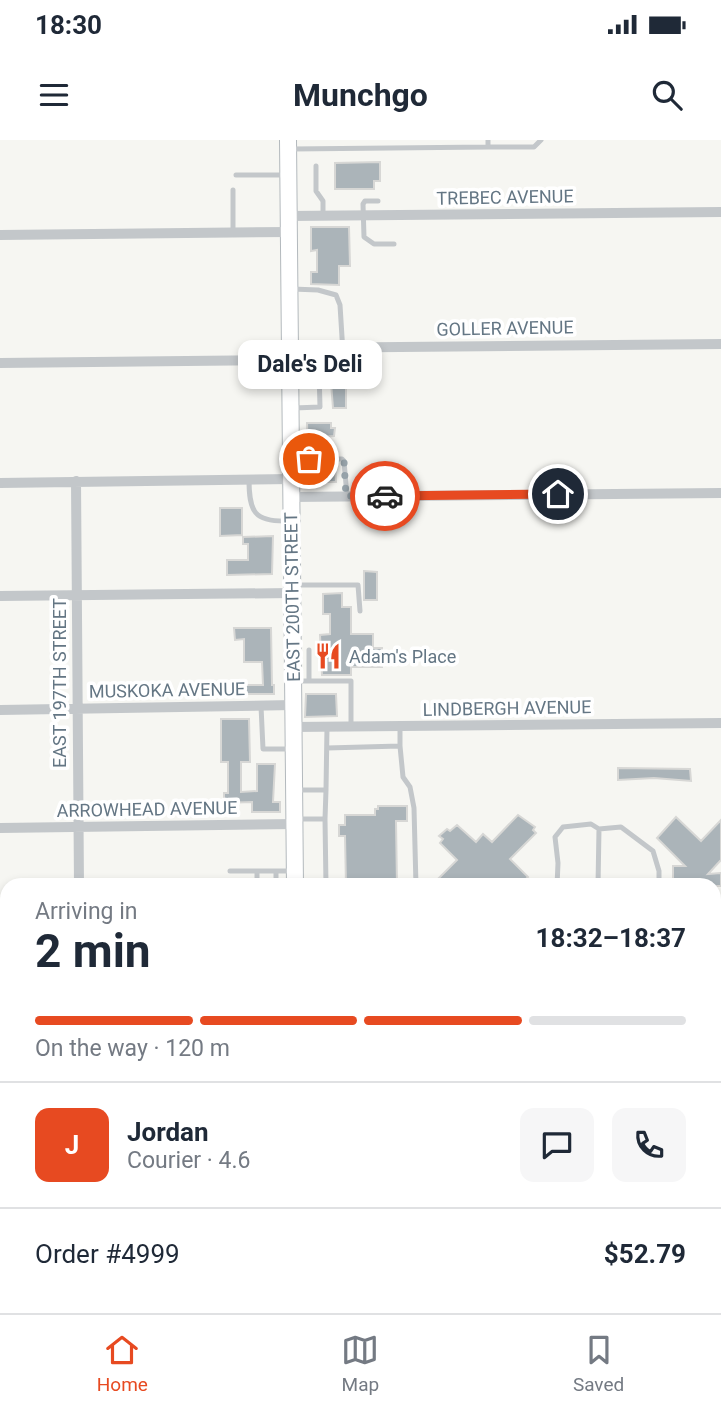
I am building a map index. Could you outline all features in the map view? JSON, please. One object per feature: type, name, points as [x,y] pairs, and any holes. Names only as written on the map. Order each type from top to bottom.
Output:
[{"type":"street","name":"EAST 200TH STREET","points":[[288,144],[292,589],[301,681],[293,705],[295,878]]},
{"type":"street","name":"TREBEC AVENUE","points":[[0,235],[233,233],[323,216],[721,212]]},
{"type":"street","name":"GOLLER AVENUE","points":[[0,363],[290,360],[319,348],[344,347],[721,344]]},
{"type":"street","points":[[0,483],[291,479]]},
{"type":"street","name":"EAST 197TH STREET","points":[[76,481],[79,878]]},
{"type":"street","points":[[290,497],[721,493]]},
{"type":"street","points":[[0,596],[292,589]]},
{"type":"street","name":"MUSKOKA AVENUE","points":[[0,710],[293,705]]},
{"type":"street","name":"LINDBERGH AVENUE","points":[[293,727],[721,723]]},
{"type":"street","name":"ARROWHEAD AVENUE","points":[[0,828],[294,822]]},
{"type":"lane","points":[[458,140],[458,148]]},
{"type":"lane","points":[[288,144],[458,148],[488,144],[534,147],[541,140]]},
{"type":"lane","points":[[316,166],[316,191],[323,201],[323,216]]},
{"type":"lane","points":[[236,175],[288,175]]},
{"type":"lane","points":[[233,190],[233,233]]},
{"type":"lane","points":[[378,201],[365,201],[364,237],[374,244],[394,244]]},
{"type":"lane","points":[[289,289],[317,290],[336,295],[340,305],[344,369],[319,370],[290,360]]},
{"type":"lane","points":[[290,408],[320,407],[319,348]]},
{"type":"lane","points":[[291,459],[342,459],[346,496]]},
{"type":"lane","points":[[249,479],[249,499],[260,518],[268,521],[291,520]]},
{"type":"lane","points":[[292,589],[358,585],[360,611]]},
{"type":"lane","points":[[309,650],[301,681],[351,681],[351,727]]},
{"type":"lane","points":[[261,706],[263,749],[293,749]]},
{"type":"lane","points":[[400,726],[403,777],[410,787],[414,808],[416,878]]},
{"type":"lane","points":[[326,878],[327,727]]},
{"type":"lane","points":[[327,748],[400,746]]},
{"type":"lane","points":[[294,790],[326,790]]},
{"type":"lane","points":[[294,822],[325,819]]},
{"type":"lane","points":[[557,878],[555,837],[563,827],[591,824],[599,829],[621,827],[653,851],[659,878]]},
{"type":"lane","points":[[598,878],[599,829]]},
{"type":"lane","points":[[230,871],[276,871],[295,878]]},
{"type":"lane","points":[[257,871],[257,878]]},
{"type":"lane","points":[[276,871],[276,878]]},
{"type":"building","points":[[380,162],[380,181],[374,181],[374,189],[335,189],[335,163]]},
{"type":"building","points":[[311,227],[349,227],[350,266],[339,266],[339,285],[311,284],[311,272],[317,272],[317,250],[311,251]]},
{"type":"building","points":[[346,382],[346,408],[333,408],[331,383]]},
{"type":"building","points":[[307,423],[331,423],[331,428],[335,428],[334,436],[319,437],[319,454],[308,454]]},
{"type":"building","points":[[317,464],[335,464],[336,482],[313,482],[312,471],[317,471]]},
{"type":"building","points":[[220,508],[242,508],[242,535],[220,536]]},
{"type":"building","points":[[273,536],[272,574],[227,575],[227,560],[248,560],[248,544],[243,544],[243,537]]},
{"type":"building","points":[[364,571],[377,572],[377,600],[364,600]]},
{"type":"building","points":[[342,593],[342,607],[351,607],[351,634],[373,634],[373,648],[382,648],[382,667],[351,667],[351,675],[322,675],[320,635],[330,634],[330,614],[323,614],[323,594]]},
{"type":"building","points":[[234,628],[271,628],[274,694],[245,694],[244,685],[263,685],[262,662],[244,662],[244,639],[235,640]]},
{"type":"building","points":[[306,694],[336,694],[337,716],[305,717]]},
{"type":"building","points":[[221,719],[249,719],[250,762],[241,762],[241,792],[257,791],[257,764],[275,764],[273,802],[280,802],[280,812],[252,812],[252,802],[224,803],[224,793],[228,793],[228,762],[221,762]]},
{"type":"building","points":[[618,768],[690,769],[691,781],[654,778],[618,780]]},
{"type":"building","points":[[378,806],[407,806],[407,821],[396,821],[397,878],[346,878],[345,836],[339,836],[339,825],[345,825],[345,815],[375,815],[375,809],[378,809]]},
{"type":"building","points":[[518,815],[535,827],[533,830],[536,833],[510,859],[527,878],[439,878],[457,860],[440,843],[443,839],[439,836],[447,829],[450,831],[457,825],[476,842],[483,834],[492,842]]},
{"type":"building","points":[[676,817],[701,841],[721,820],[721,860],[708,874],[721,873],[721,878],[673,878],[673,866],[685,866],[657,838]]},
{"type":"way so far","points":[[309,459],[342,459],[346,496],[385,496]]},
{"type":"place","name":"Dale's Deli","points":[[309,459]]},
{"type":"place","name":"Adam's Place","points":[[328,656]]},
{"type":"route","points":[[385,496],[558,494]]}]
